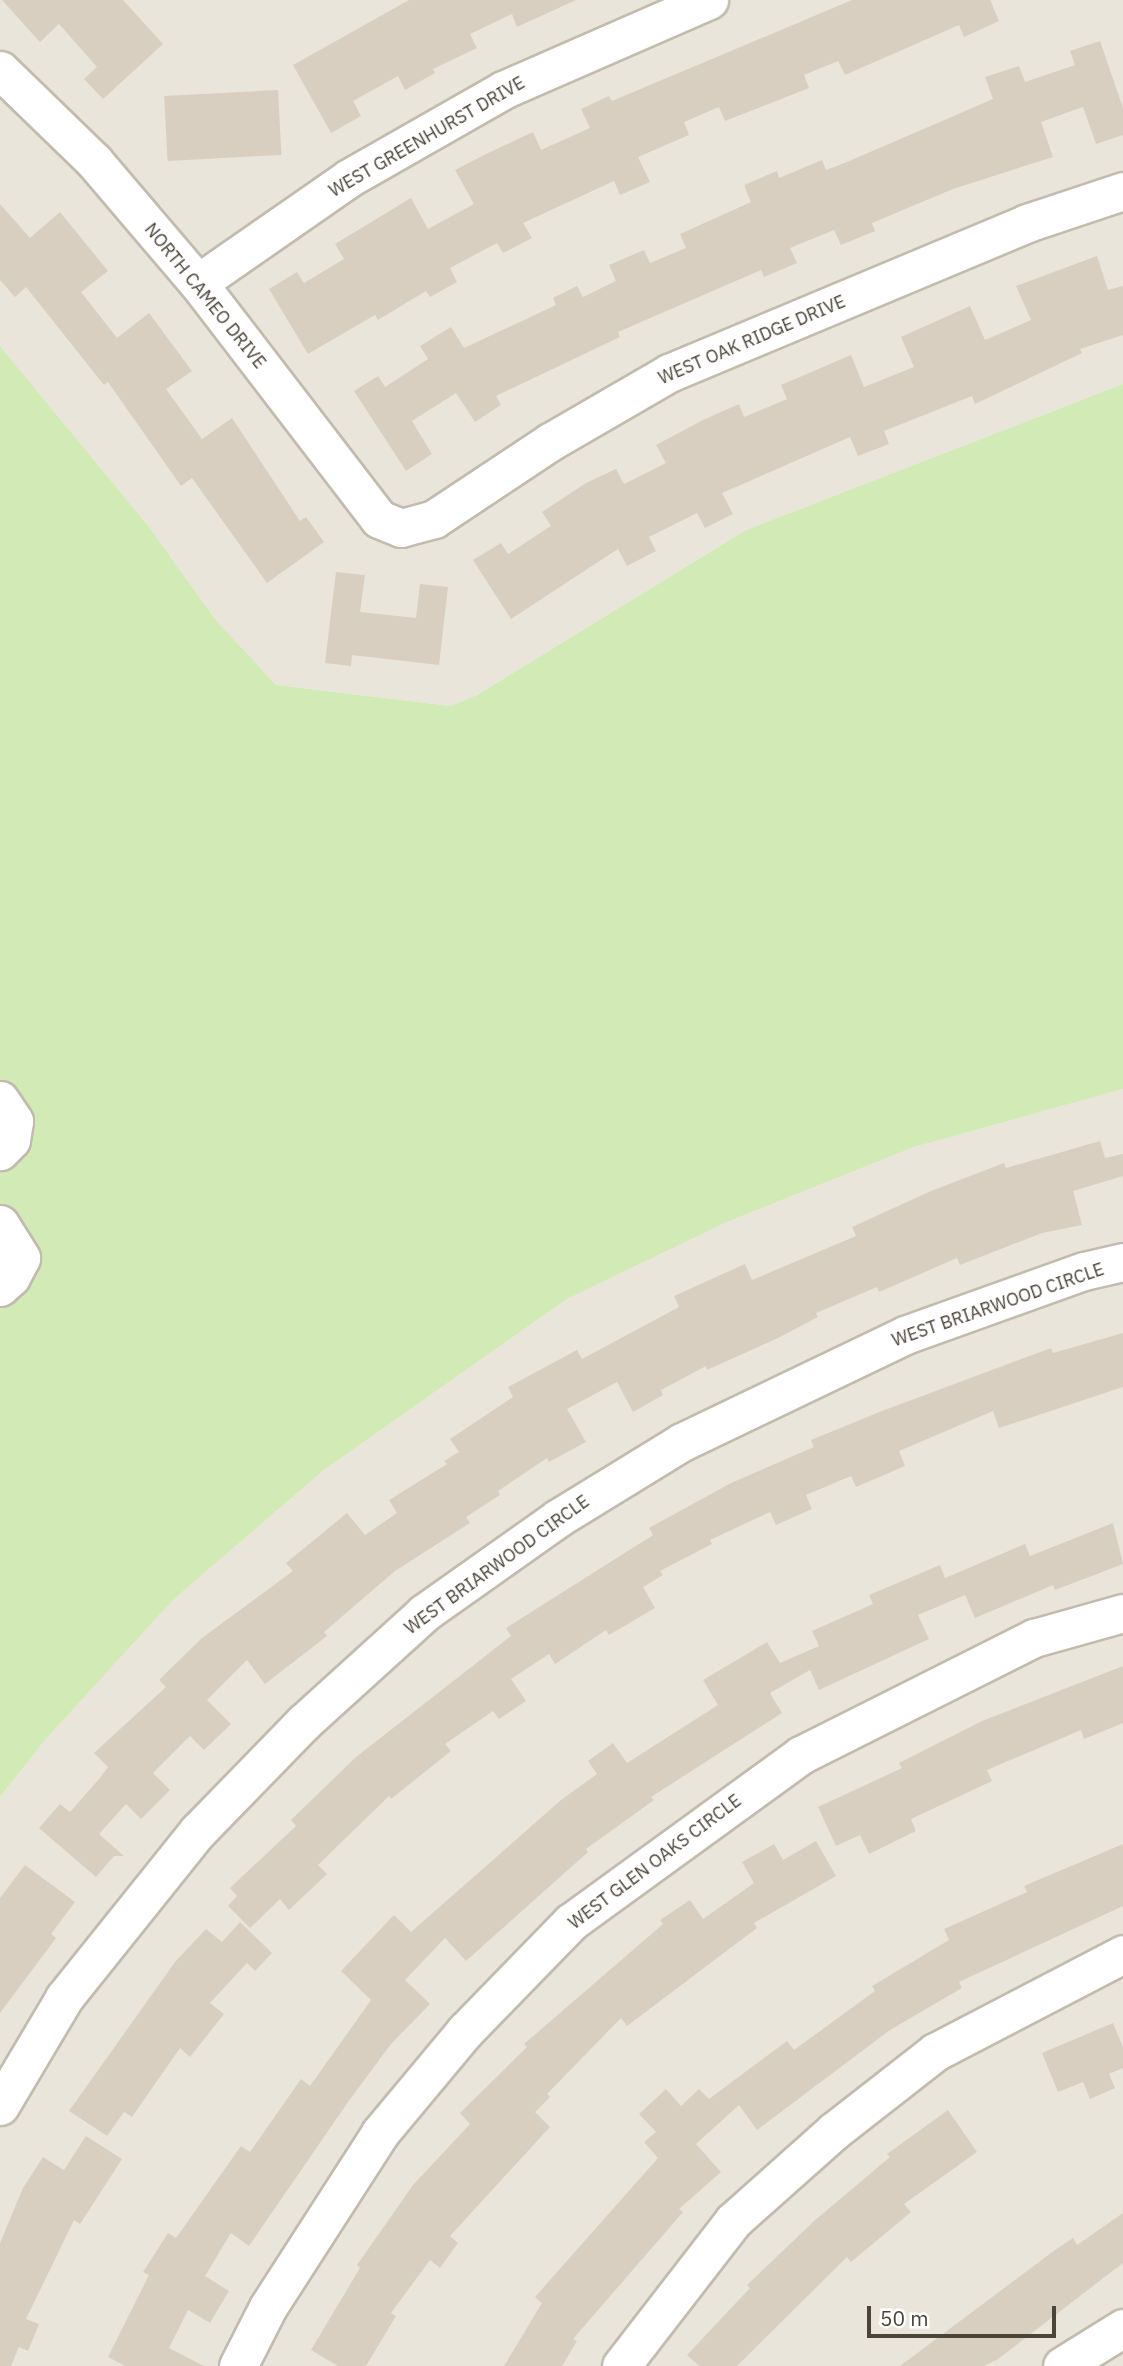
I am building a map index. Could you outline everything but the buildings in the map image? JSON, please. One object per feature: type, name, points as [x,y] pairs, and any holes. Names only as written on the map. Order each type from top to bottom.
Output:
[{"type":"street","name":"WEST GREENHURST DRIVE","points":[[198,284],[349,178],[503,90],[709,0]]},
{"type":"street","name":"NORTH CAMEO DRIVE","points":[[0,70],[94,161],[198,284],[379,519],[401,528]]},
{"type":"street","name":"WEST OAK RIDGE DRIVE","points":[[401,528],[434,519],[550,442],[669,373],[1027,223],[1123,191]]},
{"type":"street","points":[[0,1100],[14,1121],[11,1140],[0,1151]]},
{"type":"street","points":[[0,1224],[21,1258],[11,1277],[0,1287]]},
{"type":"street","name":"WEST BRIARWOOD CIRCLE","points":[[0,2106],[64,1998],[198,1831],[304,1722],[424,1613],[558,1518],[681,1442],[905,1335],[1084,1271],[1123,1262]]},
{"type":"street","name":"WEST GLEN OAKS CIRCLE","points":[[238,2366],[268,2307],[380,2133],[465,2031],[571,1922],[801,1755],[1034,1638],[1123,1613]]},
{"type":"street","points":[[621,2366],[733,2221],[834,2131],[935,2052],[1123,1954]]},
{"type":"street","points":[[1062,2366],[1123,2328]]},
{"type":"shaded area","points":[[0,0],[1123,0],[1123,384],[746,530],[477,695],[451,706],[276,685],[215,619],[149,527],[0,346]]},
{"type":"shaded area","points":[[1123,1089],[1123,2366],[0,2366],[0,1797],[45,1740],[173,1600],[324,1470],[567,1299],[727,1222],[914,1147]]},
{"type":"green space","points":[[0,346],[149,527],[215,619],[276,685],[451,706],[477,695],[746,530],[1123,384],[1123,1089],[914,1147],[727,1222],[567,1299],[324,1470],[173,1600],[45,1740],[0,1797]]}]
